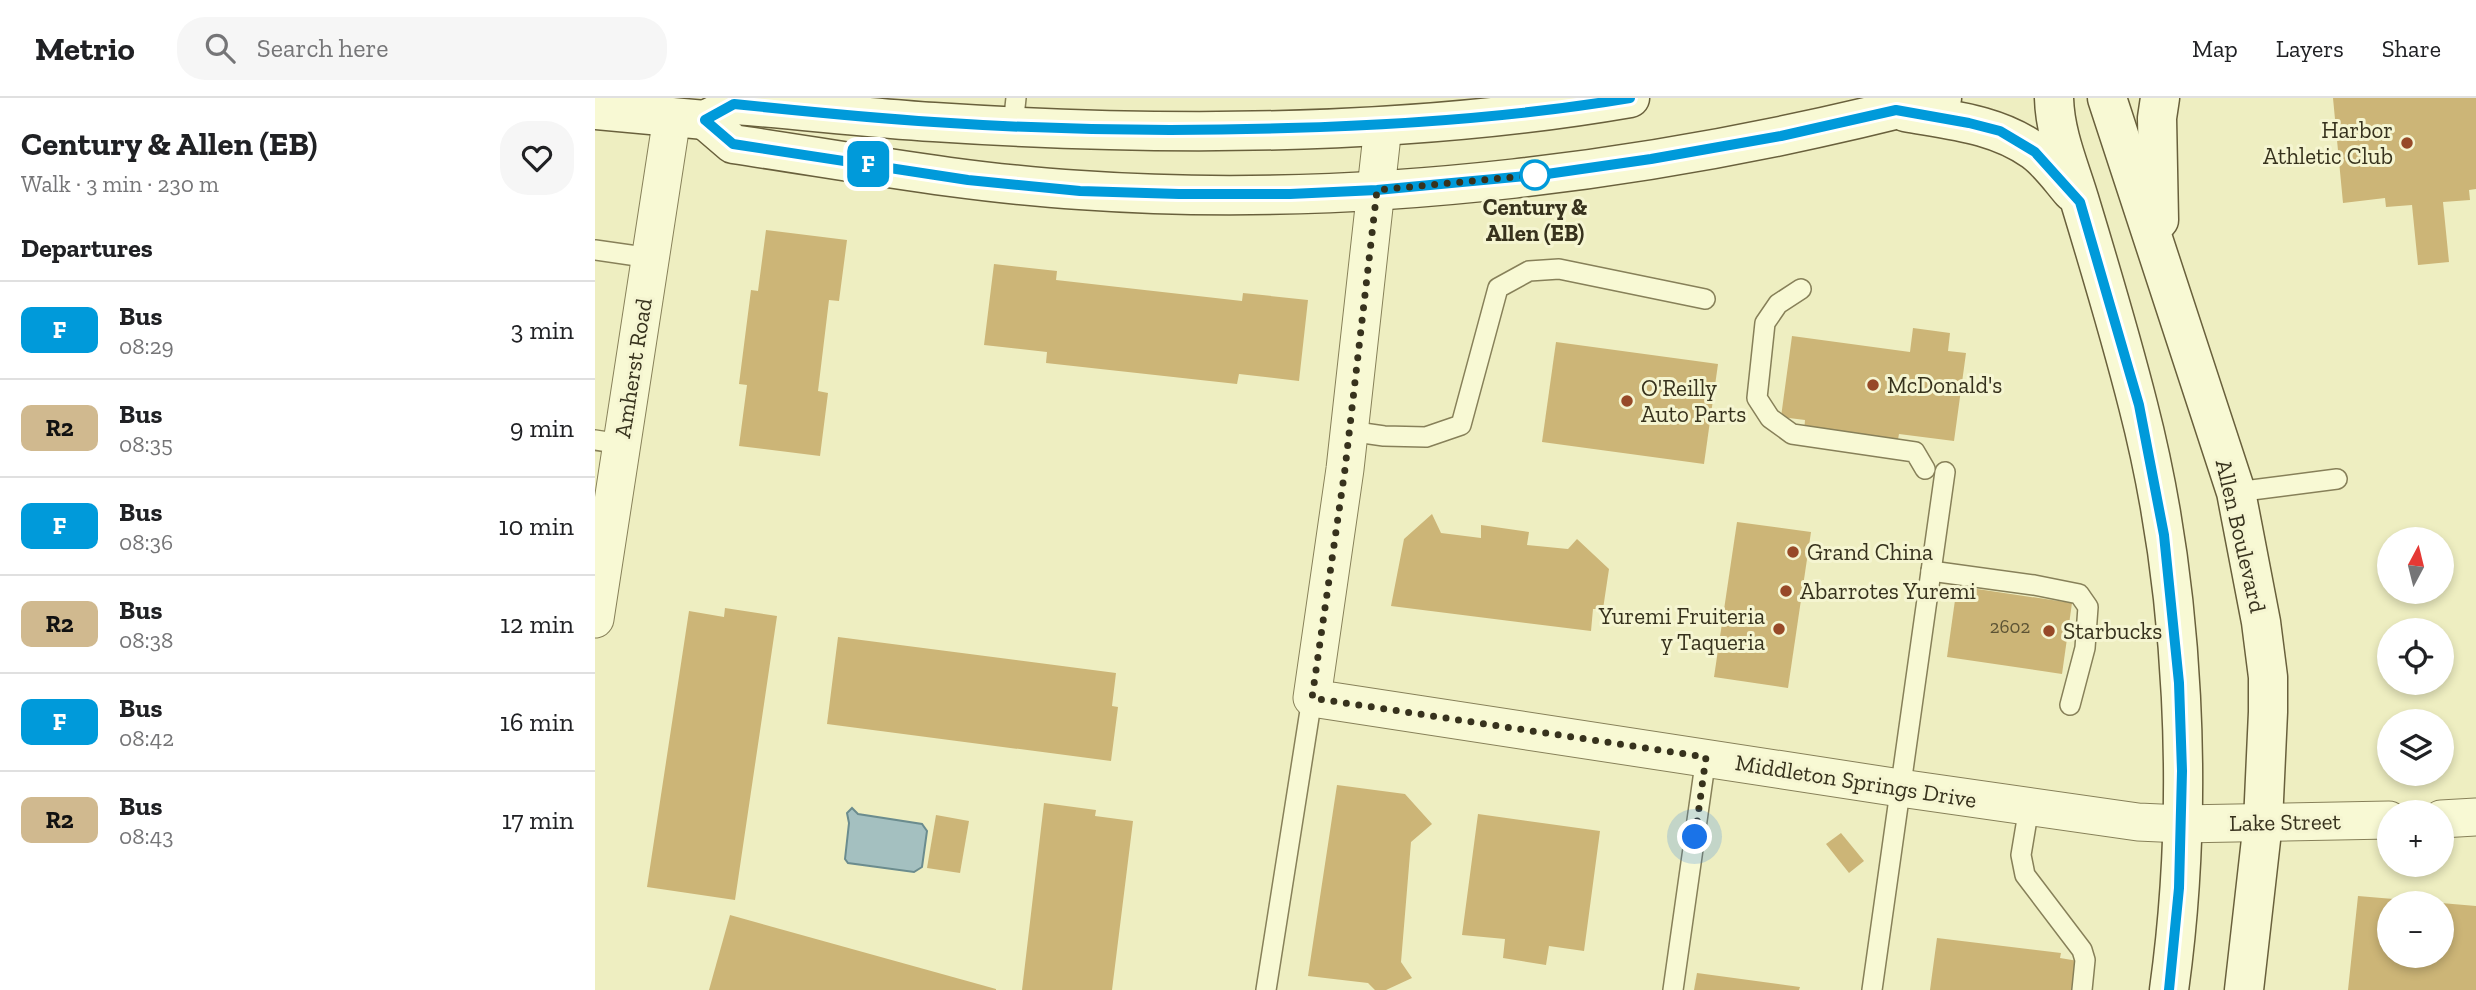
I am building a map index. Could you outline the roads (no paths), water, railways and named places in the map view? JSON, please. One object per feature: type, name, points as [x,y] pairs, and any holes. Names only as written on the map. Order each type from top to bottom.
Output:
[{"type":"main road","points":[[595,110],[689,118],[734,104],[934,122],[1014,112],[1085,129],[1236,130],[1383,125],[1587,105],[1630,98]]},
{"type":"main road","points":[[689,118],[733,144],[968,180],[1080,191],[1290,194],[1377,190],[1547,174],[1651,159],[1781,136],[1942,98]]},
{"type":"main road","points":[[2054,98],[2055,116],[2065,159],[2139,405],[2171,589],[2181,709],[2182,824],[2169,990]]},
{"type":"main road","name":"Allen Boulevard","points":[[2107,98],[2236,492],[2259,610],[2268,677],[2268,712],[2263,822],[2252,939],[2244,990]]},
{"type":"main road","points":[[2160,98],[2157,118],[2160,257]]},
{"type":"main road","points":[[1896,110],[2000,131],[2035,152],[2080,202]]},
{"type":"street","name":"Amherst Road","points":[[595,619],[608,442],[650,258],[689,118]]},
{"type":"street","points":[[1312,698],[1349,431],[1383,125]]},
{"type":"street","name":"Middleton Springs Drive","points":[[1312,698],[2029,807],[2138,822],[2182,824]]},
{"type":"street","points":[[2454,818],[2476,817]]},
{"type":"street","name":"Lake Street","points":[[2182,824],[2377,820]]},
{"type":"lane","points":[[595,250],[650,258]]},
{"type":"lane","points":[[1349,431],[1426,438],[1461,425],[1498,288],[1529,271],[1559,270],[1705,299]]},
{"type":"lane","points":[[1801,289],[1778,304],[1765,323],[1757,398],[1770,418],[1792,434],[1915,452],[1925,469]]},
{"type":"lane","points":[[1872,990],[1945,472]]},
{"type":"lane","points":[[2236,492],[2337,479]]},
{"type":"lane","points":[[1931,571],[2078,594],[2088,607],[2085,648],[2070,705]]},
{"type":"lane","points":[[1266,990],[1312,698]]},
{"type":"lane","points":[[1673,990],[1706,757]]},
{"type":"lane","points":[[2029,807],[2021,855],[2025,875],[2082,950],[2085,960],[2082,990]]},
{"type":"water","points":[[852,808],[858,814],[922,824],[927,831],[922,867],[914,872],[848,863],[845,859],[849,823],[847,813]]},
{"type":"place","name":"Harbor Athletic Club","points":[[2407,143]]},
{"type":"place","name":"Century & Allen (EB)","points":[[1535,175]]},
{"type":"place","name":"McDonald's","points":[[1873,385]]},
{"type":"place","name":"O'Reilly Auto Parts","points":[[1627,401]]},
{"type":"place","name":"Grand China","points":[[1793,552]]},
{"type":"place","name":"Abarrotes Yuremi","points":[[1786,591]]},
{"type":"place","name":"Yuremi Fruiteria y Taqueria","points":[[1779,629]]},
{"type":"place","name":"Starbucks","points":[[2049,631]]}]
